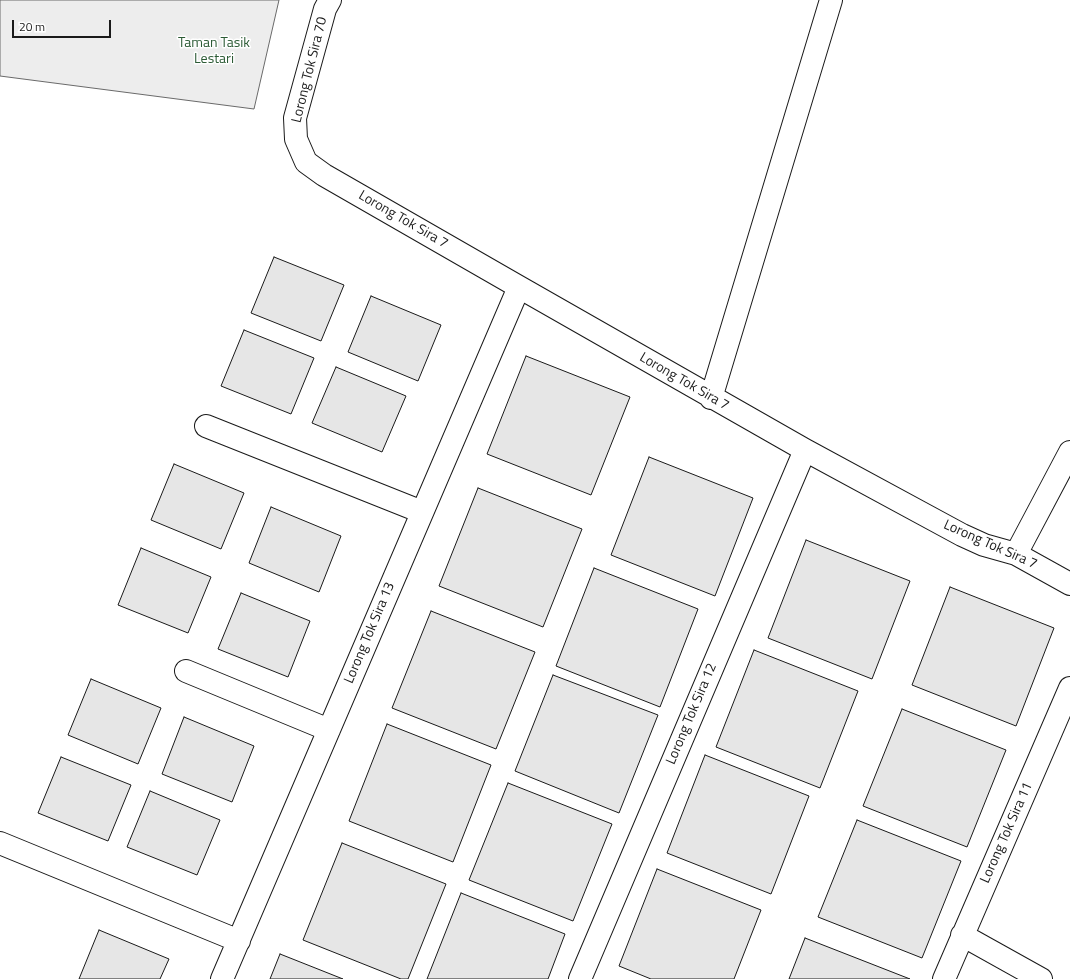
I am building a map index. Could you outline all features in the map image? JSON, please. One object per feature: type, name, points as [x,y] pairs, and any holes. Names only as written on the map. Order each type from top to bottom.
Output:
[{"type":"street","name":"Lorong Tok Sira 70","points":[[306,162],[296,138],[294,118],[330,0]]},
{"type":"street","points":[[711,398],[831,0]]},
{"type":"street","name":"Lorong Tok Sira 7","points":[[306,162],[324,175],[711,398],[805,450],[962,535],[984,545],[1016,554],[1070,584]]},
{"type":"street","name":"Lorong Tok Sira 13","points":[[222,979],[519,287]]},
{"type":"street","points":[[206,426],[422,512]]},
{"type":"street","name":"Lorong Tok Sira 12","points":[[580,979],[805,450]]},
{"type":"street","points":[[1016,554],[1070,452]]},
{"type":"street","points":[[186,671],[329,730]]},
{"type":"street","name":"Lorong Tok Sira 11","points":[[944,979],[1070,688]]},
{"type":"street","points":[[0,843],[239,941]]},
{"type":"street","points":[[962,935],[1041,979]]},
{"type":"shaded area","name":"Taman Tasik Lestari","points":[[0,0],[279,0],[254,109],[0,76]]},
{"type":"building","points":[[274,257],[344,285],[321,341],[251,313]]},
{"type":"building","points":[[371,296],[441,325],[418,381],[348,352]]},
{"type":"building","points":[[244,330],[314,358],[291,414],[221,386]]},
{"type":"building","points":[[526,356],[630,397],[591,495],[487,454]]},
{"type":"building","points":[[336,367],[406,396],[382,452],[312,423]]},
{"type":"building","points":[[649,457],[753,498],[715,596],[611,555]]},
{"type":"building","points":[[174,464],[244,493],[221,549],[151,520]]},
{"type":"building","points":[[478,488],[582,529],[543,627],[439,586]]},
{"type":"building","points":[[271,507],[341,536],[319,592],[249,563]]},
{"type":"building","points":[[806,540],[910,581],[872,679],[768,638]]},
{"type":"building","points":[[141,548],[211,577],[188,633],[118,605]]},
{"type":"building","points":[[594,568],[698,609],[660,707],[556,666]]},
{"type":"building","points":[[950,587],[1054,628],[1016,726],[912,685]]},
{"type":"building","points":[[241,593],[310,621],[288,677],[218,649]]},
{"type":"building","points":[[431,611],[535,652],[496,749],[392,708]]},
{"type":"building","points":[[754,650],[858,691],[820,788],[716,747]]},
{"type":"building","points":[[553,675],[658,715],[619,813],[515,771]]},
{"type":"building","points":[[91,679],[161,708],[138,764],[68,735]]},
{"type":"building","points":[[902,709],[1006,750],[967,847],[863,806]]},
{"type":"building","points":[[184,717],[254,746],[232,802],[162,774]]},
{"type":"building","points":[[387,724],[491,765],[453,862],[349,821]]},
{"type":"building","points":[[705,755],[809,796],[771,894],[667,853]]},
{"type":"building","points":[[61,757],[131,785],[108,841],[38,813]]},
{"type":"building","points":[[508,783],[612,824],[573,921],[469,880]]},
{"type":"building","points":[[150,791],[220,820],[197,875],[127,847]]},
{"type":"building","points":[[857,820],[961,861],[922,958],[818,917]]},
{"type":"building","points":[[342,843],[446,884],[408,979],[401,979],[303,940]]},
{"type":"building","points":[[657,869],[761,910],[734,979],[651,979],[619,966]]},
{"type":"building","points":[[461,893],[565,934],[548,979],[427,979]]},
{"type":"building","points":[[99,930],[169,959],[160,979],[79,979]]},
{"type":"building","points":[[805,938],[910,979],[789,979]]},
{"type":"building","points":[[280,954],[343,979],[270,979]]}]
